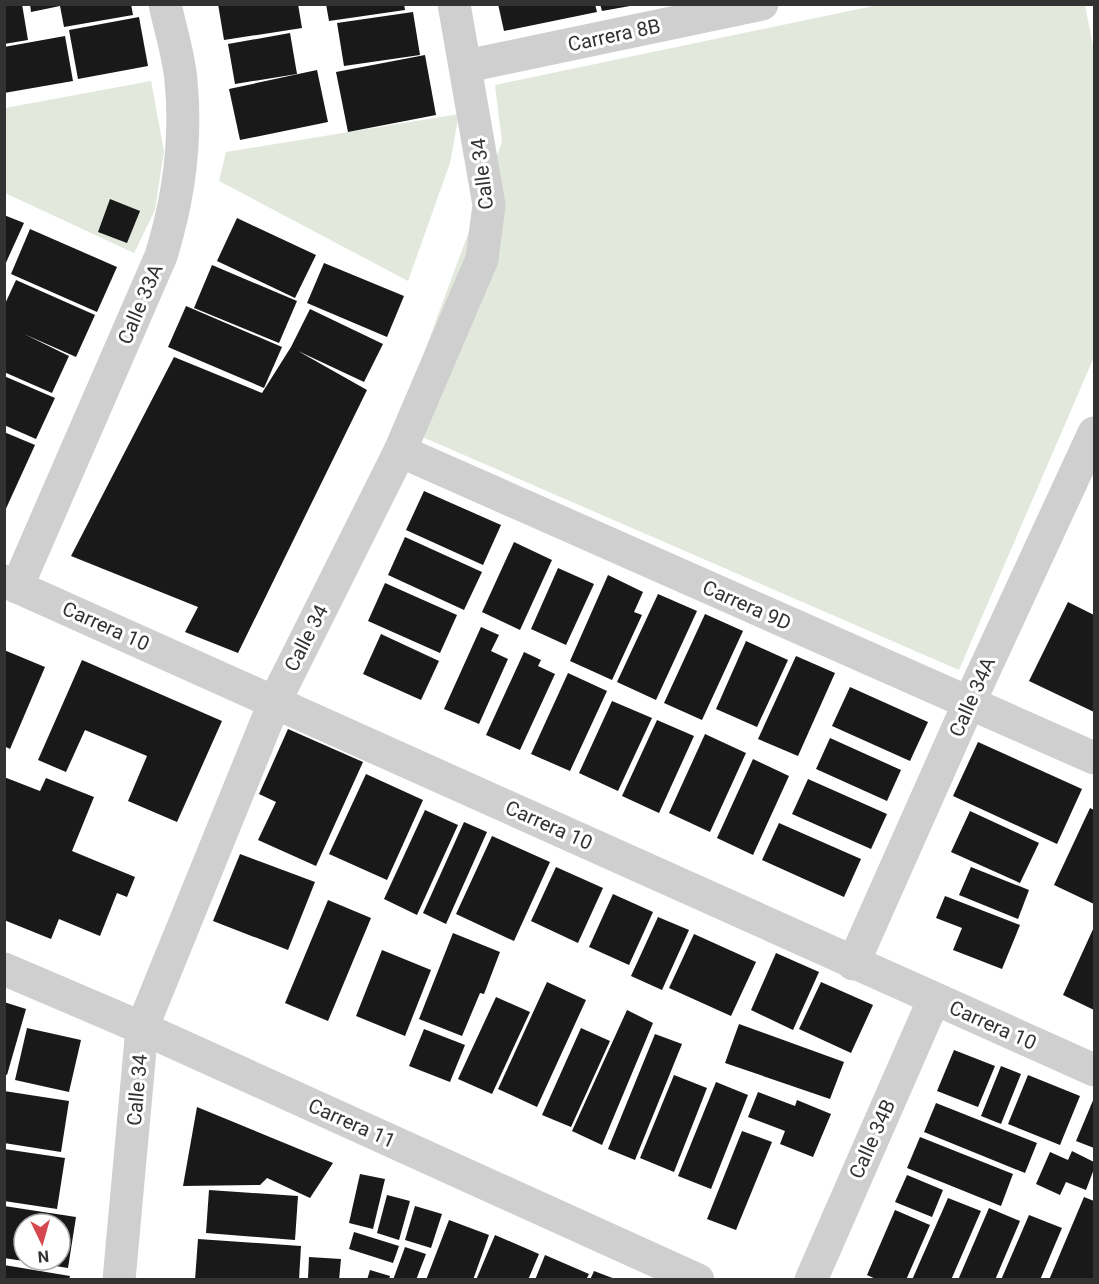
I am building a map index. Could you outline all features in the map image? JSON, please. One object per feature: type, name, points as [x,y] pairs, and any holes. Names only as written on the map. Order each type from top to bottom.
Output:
[{"type":"street","name":"Calle 33A","points":[[11,584],[161,256],[175,213],[183,158],[181,79],[165,4]]},
{"type":"street","name":"Calle 34","points":[[119,1280],[142,1028],[275,701],[400,451],[482,259],[489,205],[467,66],[454,4]]},
{"type":"street","name":"Carrera 8B","points":[[467,66],[762,4]]},
{"type":"street","name":"Calle 34A","points":[[853,964],[969,703],[1095,433]]},
{"type":"street","name":"Carrera 9D","points":[[400,451],[1095,758]]},
{"type":"street","name":"Carrera 10","points":[[11,584],[275,701],[853,964],[1095,1070]]},
{"type":"street","name":"Carrera 11","points":[[4,969],[142,1028],[698,1280]]},
{"type":"street","name":"Calle 34B","points":[[811,1280],[934,999]]},
{"type":"shaded area","points":[[878,5],[1085,5],[1094,51],[1094,357],[959,670],[397,426],[502,142],[495,85]]},
{"type":"shaded area","points":[[151,81],[164,151],[155,210],[134,253],[5,193],[5,108]]},
{"type":"shaded area","points":[[459,114],[450,163],[408,281],[219,181],[226,152]]},
{"type":"building","points":[[4,4],[22,4],[28,40],[4,44]]},
{"type":"building","points":[[30,4],[131,4],[133,15],[64,27],[60,6],[31,12]]},
{"type":"building","points":[[218,4],[298,4],[302,28],[224,40]]},
{"type":"building","points":[[326,4],[404,4],[405,10],[329,21]]},
{"type":"building","points":[[498,4],[595,4],[597,12],[504,31]]},
{"type":"building","points":[[600,4],[629,4],[630,6],[602,11]]},
{"type":"building","points":[[413,12],[420,55],[344,66],[337,23]]},
{"type":"building","points":[[139,17],[148,66],[78,79],[69,30]]},
{"type":"building","points":[[290,33],[297,74],[235,84],[228,44]]},
{"type":"building","points":[[65,36],[73,81],[4,93],[4,47]]},
{"type":"building","points":[[425,55],[436,115],[348,132],[336,72]]},
{"type":"building","points":[[317,70],[328,122],[240,140],[229,89]]},
{"type":"building","points":[[110,199],[140,211],[127,243],[98,232]]},
{"type":"building","points":[[4,215],[24,223],[4,267]]},
{"type":"building","points":[[237,218],[316,255],[295,298],[217,261]]},
{"type":"building","points":[[30,229],[117,267],[97,312],[11,274]]},
{"type":"building","points":[[324,263],[404,296],[387,337],[307,303]]},
{"type":"building","points":[[212,265],[297,301],[279,343],[194,308]]},
{"type":"building","points":[[16,280],[95,315],[76,357],[24,334],[69,356],[52,393],[4,372],[4,306]]},
{"type":"building","points":[[186,306],[282,347],[264,388],[168,347]]},
{"type":"building","points":[[310,309],[383,344],[364,382],[298,351],[367,390],[238,653],[185,632],[198,607],[71,556],[174,357],[262,393],[291,347]]},
{"type":"building","points":[[4,376],[55,398],[36,439],[4,425]]},
{"type":"building","points":[[4,432],[35,445],[4,513]]},
{"type":"building","points":[[424,491],[501,525],[483,565],[406,530]]},
{"type":"building","points":[[405,537],[482,572],[464,610],[388,575]]},
{"type":"building","points":[[514,542],[552,560],[520,630],[482,612]]},
{"type":"building","points":[[558,568],[594,584],[566,645],[531,629]]},
{"type":"building","points":[[608,575],[643,592],[634,612],[642,615],[612,680],[570,661]]},
{"type":"building","points":[[385,583],[457,615],[440,653],[368,621]]},
{"type":"building","points":[[658,594],[697,611],[656,700],[617,682]]},
{"type":"building","points":[[1068,602],[1094,615],[1094,712],[1029,681]]},
{"type":"building","points":[[705,614],[743,631],[702,720],[664,703]]},
{"type":"building","points":[[481,627],[499,635],[491,651],[508,659],[479,724],[444,709]]},
{"type":"building","points":[[381,634],[439,661],[421,700],[363,674]]},
{"type":"building","points":[[746,641],[788,660],[757,727],[716,709]]},
{"type":"building","points":[[4,650],[45,667],[10,749],[4,746]]},
{"type":"building","points":[[524,652],[541,660],[538,666],[555,674],[520,750],[486,735]]},
{"type":"building","points":[[796,656],[835,673],[798,756],[758,739]]},
{"type":"building","points":[[82,660],[222,721],[177,822],[128,801],[147,756],[85,730],[66,772],[38,760]]},
{"type":"building","points":[[568,673],[607,691],[570,771],[531,754]]},
{"type":"building","points":[[850,687],[928,722],[910,761],[832,726]]},
{"type":"building","points":[[612,701],[652,718],[618,791],[579,773]]},
{"type":"building","points":[[657,720],[694,736],[659,813],[622,796]]},
{"type":"building","points":[[288,729],[363,762],[316,866],[258,840],[276,802],[259,794]]},
{"type":"building","points":[[705,734],[746,753],[710,832],[669,813]]},
{"type":"building","points":[[830,738],[901,770],[887,801],[816,769]]},
{"type":"building","points":[[978,742],[1082,789],[1057,844],[953,796]]},
{"type":"building","points":[[753,759],[789,776],[753,855],[717,838]]},
{"type":"building","points":[[366,774],[423,800],[387,880],[329,854]]},
{"type":"building","points":[[4,777],[40,791],[46,778],[94,797],[72,851],[135,877],[127,897],[117,893],[100,936],[59,919],[51,939],[4,920]]},
{"type":"building","points":[[808,779],[887,814],[871,849],[792,814]]},
{"type":"building","points":[[1090,808],[1094,810],[1094,904],[1054,885]]},
{"type":"building","points":[[425,810],[458,825],[417,915],[384,899]]},
{"type":"building","points":[[970,811],[1039,843],[1020,883],[951,852]]},
{"type":"building","points":[[464,822],[487,832],[446,924],[423,913]]},
{"type":"building","points":[[779,823],[861,859],[844,897],[762,860]]},
{"type":"building","points":[[492,836],[550,862],[514,941],[456,914]]},
{"type":"building","points":[[240,854],[315,882],[288,950],[213,921]]},
{"type":"building","points":[[556,867],[603,888],[578,943],[531,921]]},
{"type":"building","points":[[971,867],[1029,890],[1018,919],[959,895]]},
{"type":"building","points":[[613,894],[653,912],[629,965],[589,947]]},
{"type":"building","points":[[945,896],[1020,925],[1002,969],[953,950],[962,928],[936,918]]},
{"type":"building","points":[[328,900],[371,918],[328,1021],[285,1003]]},
{"type":"building","points":[[658,917],[689,930],[662,990],[631,976]]},
{"type":"building","points":[[1094,927],[1094,1010],[1063,995]]},
{"type":"building","points":[[453,933],[500,952],[484,994],[480,993],[462,1036],[419,1019]]},
{"type":"building","points":[[694,934],[756,962],[731,1016],[669,988]]},
{"type":"building","points":[[382,950],[431,970],[405,1036],[356,1016]]},
{"type":"building","points":[[776,953],[819,972],[793,1030],[751,1010]]},
{"type":"building","points":[[547,982],[586,1000],[537,1107],[498,1089]]},
{"type":"building","points":[[821,982],[873,1005],[851,1053],[799,1029]]},
{"type":"building","points":[[496,997],[530,1012],[492,1094],[458,1079]]},
{"type":"building","points":[[4,1002],[26,1009],[7,1075],[4,1074]]},
{"type":"building","points":[[627,1010],[653,1023],[602,1145],[572,1131]]},
{"type":"building","points":[[739,1024],[844,1062],[830,1099],[725,1063]]},
{"type":"building","points":[[27,1028],[81,1040],[69,1092],[15,1080]]},
{"type":"building","points":[[581,1028],[610,1041],[571,1127],[542,1115]]},
{"type":"building","points":[[424,1029],[465,1045],[450,1082],[409,1066]]},
{"type":"building","points":[[655,1034],[682,1044],[635,1160],[608,1149]]},
{"type":"building","points":[[954,1050],[995,1066],[978,1107],[937,1091]]},
{"type":"building","points":[[1001,1066],[1021,1074],[1001,1124],[981,1116]]},
{"type":"building","points":[[674,1075],[707,1088],[674,1172],[640,1158]]},
{"type":"building","points":[[1028,1075],[1080,1096],[1060,1145],[1008,1124]]},
{"type":"building","points":[[716,1082],[748,1095],[711,1189],[678,1176]]},
{"type":"building","points":[[4,1091],[69,1101],[61,1152],[4,1143]]},
{"type":"building","points":[[758,1092],[795,1106],[797,1100],[831,1114],[813,1157],[780,1144],[785,1131],[748,1117]]},
{"type":"building","points":[[1094,1098],[1094,1148],[1076,1141]]},
{"type":"building","points":[[936,1103],[1037,1143],[1025,1173],[924,1132]]},
{"type":"building","points":[[197,1107],[333,1163],[310,1198],[267,1178],[260,1185],[183,1186]]},
{"type":"building","points":[[742,1131],[772,1142],[736,1230],[707,1219]]},
{"type":"building","points":[[920,1137],[1013,1174],[1001,1206],[907,1168]]},
{"type":"building","points":[[4,1149],[65,1158],[57,1209],[4,1201]]},
{"type":"building","points":[[1072,1151],[1094,1162],[1094,1169],[1086,1190],[1066,1182],[1060,1195],[1036,1184],[1050,1152],[1068,1160]]},
{"type":"building","points":[[360,1174],[385,1179],[373,1229],[349,1223]]},
{"type":"building","points":[[907,1175],[943,1190],[932,1217],[895,1202]]},
{"type":"building","points":[[209,1190],[298,1196],[295,1240],[206,1233]]},
{"type":"building","points":[[387,1195],[410,1201],[399,1240],[377,1233]]},
{"type":"building","points":[[1084,1197],[1094,1201],[1094,1280],[1049,1280]]},
{"type":"building","points":[[948,1198],[981,1211],[951,1280],[912,1280]]},
{"type":"building","points":[[4,1206],[43,1212],[12,1212],[12,1259],[4,1258]]},
{"type":"building","points":[[415,1206],[442,1214],[431,1248],[405,1240]]},
{"type":"building","points":[[989,1208],[1020,1221],[995,1280],[958,1280]]},
{"type":"building","points":[[895,1210],[930,1225],[906,1280],[878,1280],[867,1275]]},
{"type":"building","points":[[1029,1215],[1062,1228],[1040,1280],[1001,1280]]},
{"type":"building","points":[[72,1216],[76,1217],[72,1242]]},
{"type":"building","points":[[449,1220],[489,1235],[473,1280],[426,1280]]},
{"type":"building","points":[[354,1232],[399,1246],[393,1263],[349,1249]]},
{"type":"building","points":[[495,1235],[539,1254],[528,1280],[476,1280]]},
{"type":"building","points":[[198,1239],[301,1246],[299,1280],[195,1280]]},
{"type":"building","points":[[405,1247],[426,1254],[416,1280],[393,1280]]},
{"type":"building","points":[[545,1255],[589,1274],[586,1280],[535,1280]]},
{"type":"building","points":[[309,1257],[341,1259],[339,1280],[308,1278]]},
{"type":"building","points":[[4,1265],[12,1266],[12,1272],[46,1272],[70,1276],[69,1280],[4,1280]]},
{"type":"building","points":[[370,1270],[390,1276],[389,1280],[367,1280]]},
{"type":"building","points":[[594,1271],[615,1279],[615,1280],[590,1280]]}]
